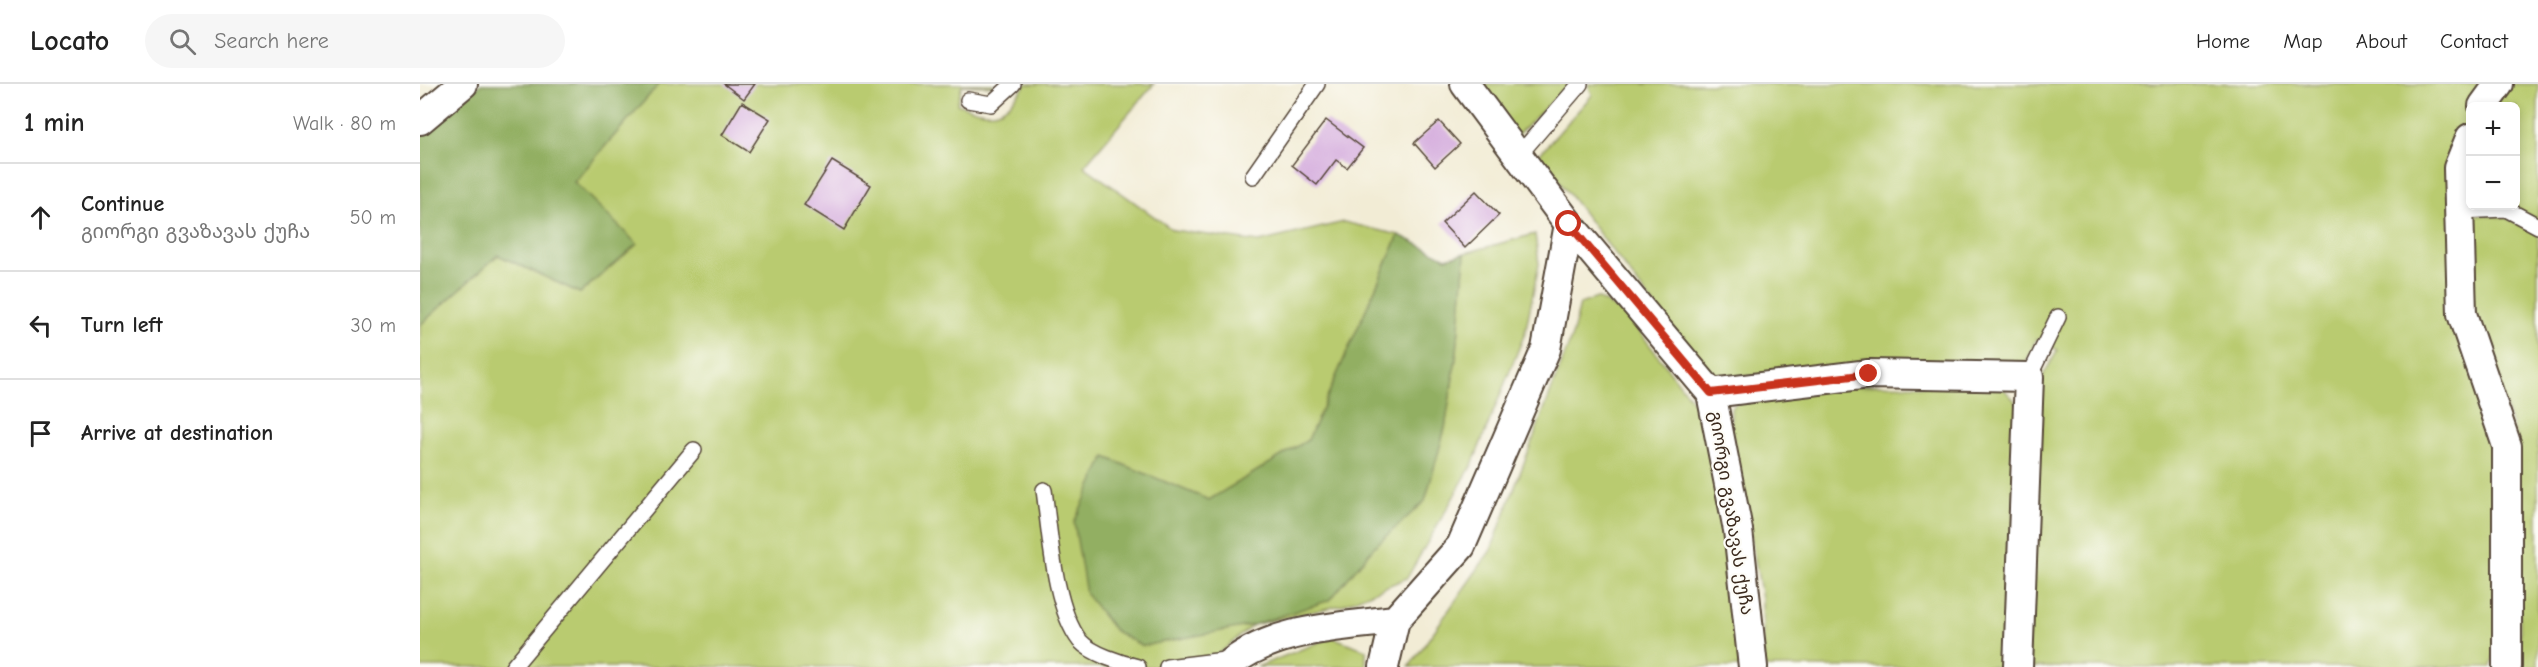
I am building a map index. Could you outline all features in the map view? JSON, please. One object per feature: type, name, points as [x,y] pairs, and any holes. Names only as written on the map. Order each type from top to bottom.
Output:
[{"type":"street","points":[[420,120],[463,84]]},
{"type":"street","name":"გიორგი გვაზავას ქუჩა","points":[[1465,84],[1569,224],[1711,393],[1738,530],[1753,667]]},
{"type":"street","points":[[2486,102],[2499,84]]},
{"type":"street","points":[[2466,148],[2458,168],[2462,314],[2507,446],[2507,667]]},
{"type":"street","points":[[1384,667],[1395,620],[1461,546],[1546,349],[1569,224]]},
{"type":"street","points":[[1711,393],[1869,374],[2030,377],[2018,667]]},
{"type":"street","points":[[1231,663],[1289,634],[1395,620]]},
{"type":"lane","points":[[968,100],[990,104],[1013,84]]},
{"type":"lane","points":[[1253,176],[1317,84]]},
{"type":"lane","points":[[1518,156],[1580,84]]},
{"type":"lane","points":[[2459,211],[2506,209],[2538,226]]},
{"type":"lane","points":[[2030,377],[2058,317]]},
{"type":"lane","points":[[513,667],[694,450]]},
{"type":"lane","points":[[1044,490],[1062,606],[1081,642],[1114,661],[1138,667]]},
{"type":"lane","points":[[1167,667],[1231,663]]},
{"type":"green space","points":[[481,84],[659,84],[574,182],[637,244],[580,293],[498,255],[420,325],[420,136]]},
{"type":"green space","points":[[659,84],[994,84],[992,86],[962,85],[957,104],[990,112],[1004,108],[1011,103],[1026,84],[1154,84],[1084,166],[1173,230],[1259,242],[1344,222],[1399,235],[1308,440],[1209,500],[1105,457],[1330,600],[1372,548],[1425,500],[1445,428],[1457,352],[1465,253],[1535,234],[1539,264],[1525,333],[1472,465],[1407,578],[1342,605],[1253,625],[1203,667],[420,667],[420,325],[498,255],[580,293],[636,245],[574,182]]},
{"type":"green space","points":[[1474,84],[1570,84],[1513,139]]},
{"type":"green space","points":[[1588,84],[2487,84],[2473,102],[2466,102],[2466,125],[2450,158],[2497,452],[2499,637],[2491,667],[2027,667],[2039,382],[2058,350],[2036,339],[2023,370],[1808,373],[1710,378],[1539,155],[1592,95]]},
{"type":"green space","points":[[2508,84],[2538,84],[2538,220],[2519,210],[2520,102],[2496,102]]},
{"type":"green space","points":[[2465,214],[2505,217],[2538,234],[2538,667],[2521,667],[2515,434],[2471,309]]},
{"type":"green space","points":[[1399,235],[1446,258],[1465,253],[1457,352],[1445,428],[1425,501],[1373,548],[1330,600],[1253,625],[1142,646],[1115,631],[1086,594],[1074,522],[1105,457],[1209,500],[1308,440]]},
{"type":"green space","points":[[1597,298],[1626,314],[1704,416],[1736,580],[1740,667],[1409,667],[1491,550],[1573,333],[1580,304]]},
{"type":"green space","points":[[1849,385],[2001,386],[2018,404],[2008,667],[1764,667],[1762,598],[1731,426],[1731,408],[1747,395]]},
{"type":"green space","points":[[1332,637],[1366,650],[1366,667],[1257,667]]},
{"type":"building","points":[[724,84],[755,84],[744,99]]},
{"type":"building","points":[[742,102],[770,119],[749,152],[722,135]]},
{"type":"building","points":[[1326,120],[1363,148],[1347,168],[1336,160],[1317,185],[1292,165]]},
{"type":"building","points":[[1439,121],[1460,144],[1435,167],[1414,143]]},
{"type":"building","points":[[832,161],[871,185],[844,230],[804,205]]},
{"type":"building","points":[[1476,191],[1499,215],[1465,248],[1442,223]]},
{"type":"route","points":[[1569,224],[1711,393],[1869,374]]}]
